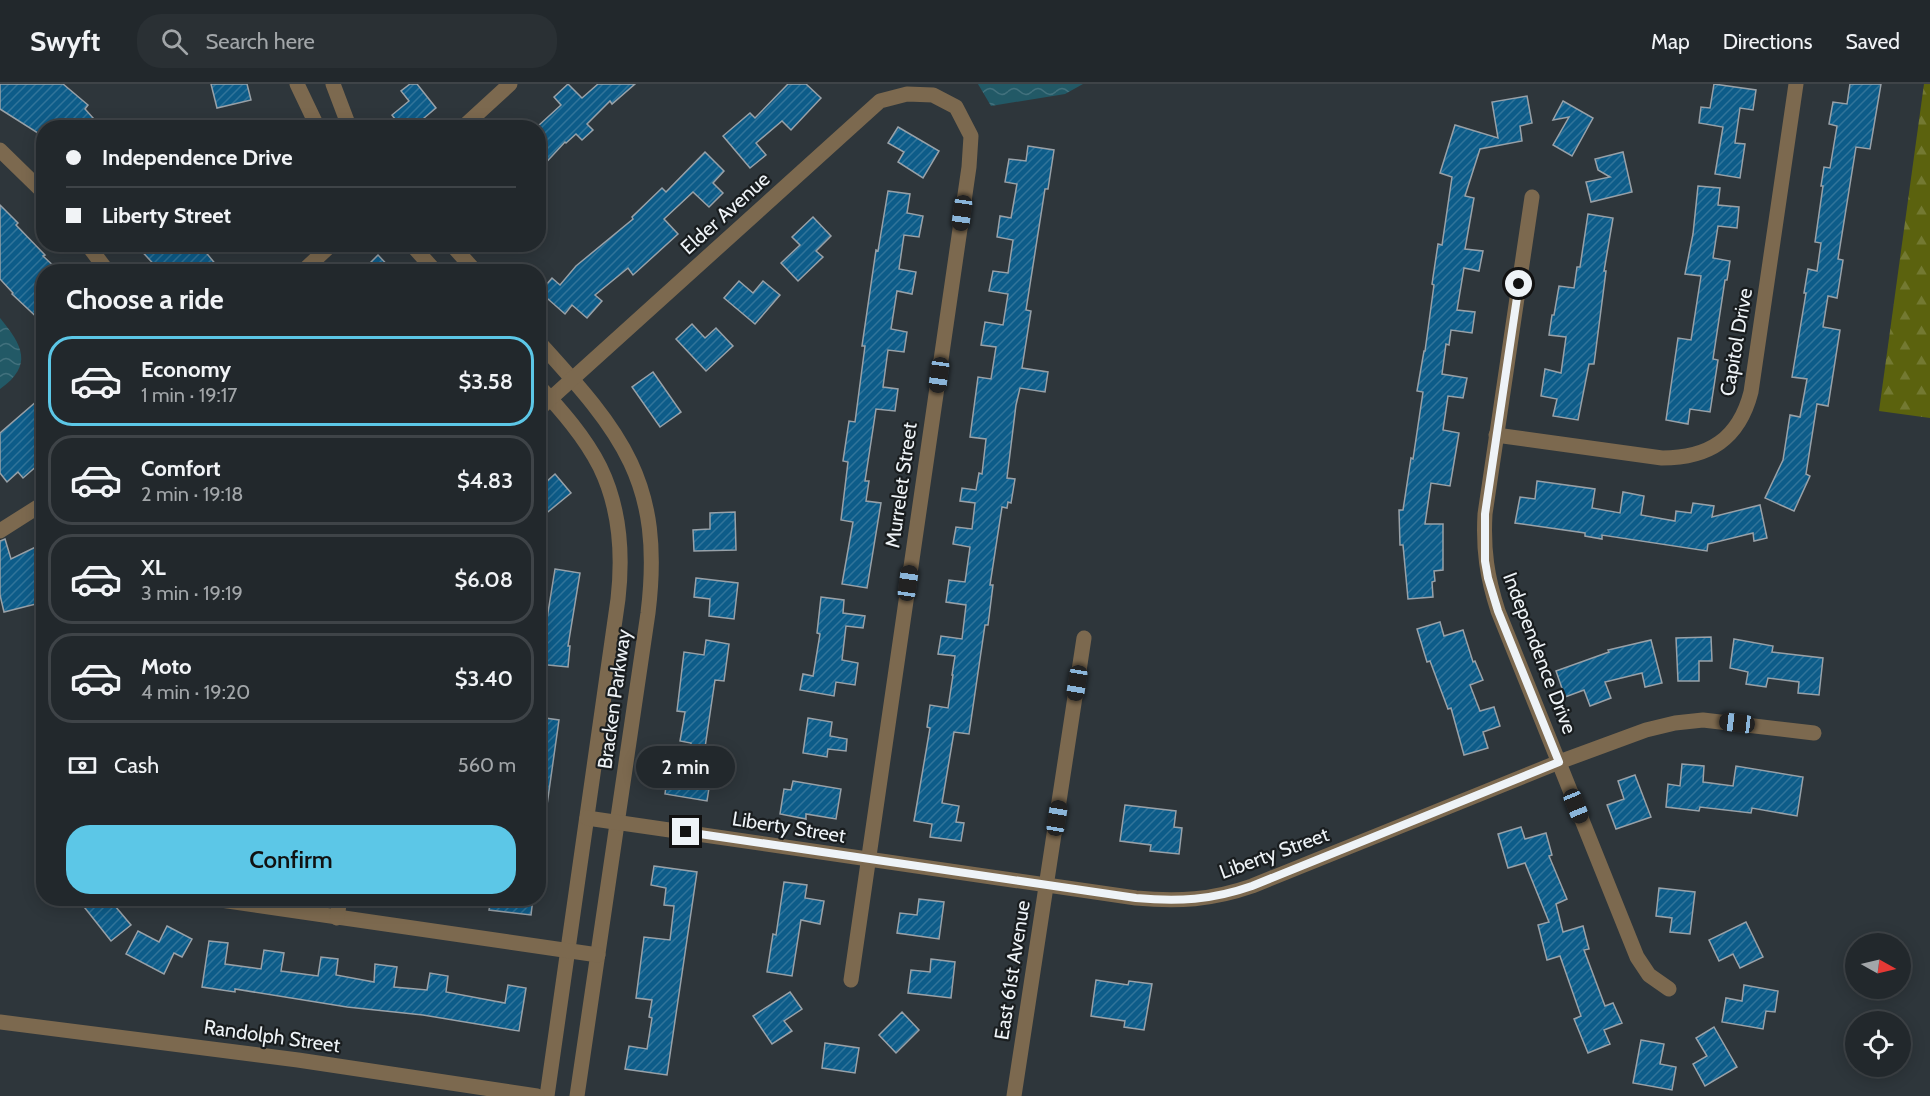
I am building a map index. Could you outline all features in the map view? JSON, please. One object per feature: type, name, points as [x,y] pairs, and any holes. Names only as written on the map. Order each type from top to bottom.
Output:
[{"type":"street","points":[[297,84],[314,120]]},
{"type":"street","points":[[333,84],[346,120]]},
{"type":"street","points":[[471,120],[510,84]]},
{"type":"street","name":"Capitol Drive","points":[[1496,435],[1662,458],[1680,458],[1710,450],[1732,431],[1745,412],[1751,392],[1797,84]]},
{"type":"street","name":"Elder Avenue","points":[[546,403],[880,101],[908,93],[933,95],[956,107]]},
{"type":"street","name":"Murrelet Street","points":[[851,980],[969,167],[971,136],[956,107]]},
{"type":"street","points":[[0,150],[36,186]]},
{"type":"street","name":"Independence Drive","points":[[1532,197],[1496,435],[1484,530],[1485,561],[1498,611],[1637,957],[1649,975],[1669,989]]},
{"type":"street","points":[[311,264],[323,252]]},
{"type":"street","points":[[418,252],[429,264]]},
{"type":"street","points":[[458,252],[469,264]]},
{"type":"street","name":"Bracken Parkway","points":[[546,349],[600,411],[626,452],[646,503],[652,549],[651,590],[577,1096]]},
{"type":"street","name":"Bracken Parkway","points":[[546,394],[577,431],[600,467],[608,489],[619,536],[620,570],[618,599],[547,1096]]},
{"type":"street","points":[[0,531],[36,508]]},
{"type":"street","name":"East 61st Avenue","points":[[1014,1096],[1084,638]]},
{"type":"street","name":"Liberty Street","points":[[587,818],[1047,885],[1164,900],[1188,900],[1230,894],[1559,762],[1631,734],[1660,726],[1690,721],[1717,721],[1814,733]]},
{"type":"street","points":[[259,906],[598,955]]},
{"type":"street","points":[[337,918],[339,906]]},
{"type":"street","name":"Randolph Street","points":[[0,1022],[298,1060],[537,1096]]},
{"type":"green space","points":[[1924,84],[1930,84],[1930,418],[1879,411]]},
{"type":"water","points":[[978,84],[1083,84],[1065,94],[991,106]]},
{"type":"water","points":[[0,318],[19,346],[21,363],[11,380],[0,389]]},
{"type":"building","points":[[0,84],[63,84],[88,105],[85,109],[95,120],[36,120],[36,132],[0,109]]},
{"type":"building","points":[[211,84],[247,84],[251,100],[217,108]]},
{"type":"building","points":[[410,84],[417,84],[436,108],[422,120],[396,120],[392,115],[409,101],[401,91]]},
{"type":"building","points":[[568,84],[582,98],[598,84],[635,84],[612,104],[610,101],[587,124],[593,130],[582,140],[576,134],[546,162],[545,120],[561,105],[554,97]]},
{"type":"building","points":[[788,84],[806,84],[821,98],[791,130],[782,121],[756,143],[766,155],[750,168],[723,136],[750,113],[755,118]]},
{"type":"building","points":[[1714,84],[1756,90],[1753,110],[1740,108],[1735,143],[1745,144],[1740,178],[1715,174],[1723,127],[1699,123],[1701,107],[1710,108]]},
{"type":"building","points":[[1850,84],[1881,84],[1870,149],[1856,147],[1838,259],[1843,260],[1837,298],[1828,296],[1823,327],[1840,330],[1828,406],[1817,404],[1806,474],[1810,476],[1794,511],[1765,498],[1783,460],[1790,415],[1800,417],[1807,379],[1792,377],[1808,269],[1817,271],[1821,243],[1815,242],[1823,186],[1821,186],[1824,167],[1830,168],[1837,126],[1829,124],[1833,102],[1847,104]]},
{"type":"building","points":[[1527,96],[1532,123],[1520,126],[1522,141],[1480,149],[1465,196],[1474,198],[1465,249],[1483,251],[1479,271],[1464,268],[1457,310],[1475,312],[1472,333],[1451,330],[1449,345],[1446,344],[1442,374],[1467,378],[1463,398],[1448,396],[1443,430],[1459,433],[1450,486],[1431,483],[1425,524],[1443,524],[1443,570],[1434,571],[1433,597],[1408,599],[1403,545],[1400,545],[1399,510],[1403,510],[1411,458],[1413,459],[1423,392],[1417,391],[1425,351],[1438,244],[1442,245],[1452,177],[1440,173],[1455,125],[1498,138],[1492,102]]},
{"type":"building","points":[[1563,101],[1593,118],[1572,156],[1553,145],[1569,117],[1553,120]]},
{"type":"building","points":[[898,127],[939,151],[923,178],[898,162],[904,152],[888,143]]},
{"type":"building","points":[[1028,146],[1054,150],[1048,189],[1045,189],[1026,310],[1031,311],[1022,368],[1048,372],[1045,392],[1020,388],[1007,478],[1015,479],[1011,503],[1008,502],[1007,508],[1002,507],[990,585],[993,585],[988,625],[985,625],[969,734],[954,732],[942,803],[959,806],[956,822],[964,823],[961,841],[930,837],[932,824],[914,821],[930,728],[927,727],[930,705],[948,708],[953,675],[955,656],[938,654],[941,636],[962,639],[966,605],[946,602],[949,580],[965,582],[970,547],[953,544],[956,527],[972,529],[975,503],[960,501],[962,488],[976,490],[979,473],[982,474],[986,439],[970,437],[978,377],[991,379],[996,347],[981,345],[985,322],[1003,325],[1008,294],[989,291],[993,271],[1008,273],[1013,240],[997,237],[1000,216],[1011,218],[1017,184],[1005,182],[1009,159],[1026,161]]},
{"type":"building","points":[[705,152],[724,171],[713,183],[723,193],[709,207],[693,192],[664,219],[678,234],[633,275],[628,268],[595,295],[602,301],[587,318],[572,305],[565,314],[546,297],[546,285],[552,278],[560,285],[576,266],[633,219],[632,217],[662,188],[666,192]]},
{"type":"building","points":[[1623,152],[1632,192],[1591,202],[1586,182],[1610,177],[1598,170],[1595,159]]},
{"type":"building","points":[[1698,186],[1720,188],[1718,205],[1739,207],[1737,228],[1718,226],[1713,258],[1730,261],[1713,359],[1718,360],[1710,412],[1690,409],[1688,424],[1666,420],[1678,338],[1691,340],[1701,276],[1685,274],[1693,234]]},
{"type":"building","points":[[888,191],[910,194],[907,213],[923,216],[919,237],[904,235],[899,269],[916,272],[912,294],[897,291],[891,329],[907,332],[904,352],[888,350],[883,387],[898,389],[895,411],[876,409],[865,481],[869,481],[866,501],[881,503],[867,588],[842,584],[853,522],[841,520],[848,462],[843,461],[849,421],[855,422],[865,346],[862,346],[876,250],[878,251]]},
{"type":"building","points":[[0,205],[36,246],[36,252],[42,252],[52,264],[36,264],[36,316],[0,279]]},
{"type":"building","points":[[1588,214],[1613,218],[1604,271],[1606,271],[1594,364],[1589,364],[1578,420],[1553,416],[1557,399],[1541,396],[1545,369],[1561,373],[1566,337],[1549,335],[1552,315],[1554,315],[1559,286],[1574,288],[1577,267],[1580,267]]},
{"type":"building","points":[[813,217],[831,236],[816,251],[823,257],[798,281],[781,263],[800,245],[792,237]]},
{"type":"building","points":[[142,252],[206,252],[215,264],[154,264]]},
{"type":"building","points":[[378,255],[386,264],[369,264]]},
{"type":"building","points":[[739,281],[753,293],[763,281],[780,295],[755,324],[724,298]]},
{"type":"building","points":[[692,324],[705,338],[716,328],[733,346],[706,371],[676,339]]},
{"type":"building","points":[[653,372],[681,412],[660,427],[632,387]]},
{"type":"building","points":[[36,402],[36,467],[23,478],[18,472],[7,482],[0,473],[0,433]]},
{"type":"building","points":[[555,474],[571,493],[546,513],[546,482]]},
{"type":"building","points":[[1537,481],[1595,489],[1592,508],[1620,513],[1623,492],[1644,496],[1641,515],[1675,521],[1676,511],[1691,513],[1693,503],[1714,506],[1712,517],[1760,505],[1767,538],[1754,541],[1753,533],[1708,544],[1707,551],[1602,535],[1602,539],[1585,536],[1585,533],[1515,523],[1520,497],[1535,499]]},
{"type":"building","points":[[735,512],[736,550],[694,551],[693,530],[710,529],[710,513]]},
{"type":"building","points":[[5,539],[11,559],[36,547],[36,604],[4,612],[0,595],[0,541]]},
{"type":"building","points":[[555,569],[580,573],[568,646],[570,646],[568,667],[546,665],[546,624]]},
{"type":"building","points":[[696,578],[738,583],[734,619],[709,616],[710,599],[694,597]]},
{"type":"building","points":[[821,597],[844,600],[843,613],[865,616],[863,628],[846,626],[842,660],[858,663],[855,685],[836,682],[834,696],[800,690],[803,674],[813,676],[820,634],[817,633]]},
{"type":"building","points":[[1440,622],[1444,636],[1463,630],[1473,662],[1475,661],[1483,680],[1470,685],[1480,711],[1494,707],[1500,726],[1483,732],[1488,748],[1464,755],[1451,708],[1448,709],[1430,661],[1427,662],[1417,629]]},
{"type":"building","points":[[1711,637],[1712,661],[1699,661],[1699,681],[1678,681],[1676,638]]},
{"type":"building","points":[[1734,639],[1773,646],[1772,652],[1823,658],[1819,695],[1798,693],[1799,682],[1768,678],[1766,687],[1746,684],[1748,672],[1730,668]]},
{"type":"building","points":[[706,640],[729,644],[724,681],[715,680],[703,761],[713,762],[707,801],[665,794],[668,772],[686,775],[691,743],[680,741],[685,712],[677,711],[684,652],[704,655]]},
{"type":"building","points":[[1651,640],[1662,683],[1645,687],[1642,673],[1605,682],[1611,698],[1590,706],[1584,690],[1565,697],[1556,671],[1609,652],[1608,650]]},
{"type":"building","points":[[546,718],[559,720],[546,805]]},
{"type":"building","points":[[808,718],[832,722],[830,736],[847,739],[846,751],[828,749],[827,757],[803,753]]},
{"type":"building","points":[[1682,764],[1704,766],[1703,782],[1733,786],[1736,766],[1803,777],[1797,816],[1752,808],[1751,813],[1700,807],[1699,811],[1666,807],[1668,784],[1680,786]]},
{"type":"building","points":[[1635,775],[1651,817],[1616,829],[1607,805],[1624,799],[1618,781]]},
{"type":"building","points":[[793,781],[841,789],[836,819],[806,814],[806,819],[780,814],[784,789],[791,790]]},
{"type":"building","points":[[1125,805],[1176,811],[1174,827],[1182,828],[1179,854],[1150,851],[1151,845],[1120,841]]},
{"type":"building","points":[[1521,827],[1525,839],[1546,833],[1552,855],[1549,856],[1567,899],[1556,904],[1563,932],[1583,926],[1589,949],[1584,950],[1605,1006],[1613,1003],[1622,1023],[1604,1030],[1610,1044],[1588,1053],[1574,1019],[1581,1016],[1560,956],[1547,960],[1538,925],[1549,922],[1525,863],[1508,868],[1498,834]]},
{"type":"building","points":[[654,866],[697,872],[667,1075],[625,1069],[629,1046],[647,1049],[652,1018],[649,1017],[652,1000],[636,998],[644,937],[670,940],[674,906],[664,905],[666,888],[651,885]]},
{"type":"building","points":[[784,882],[807,885],[805,898],[824,901],[820,924],[801,920],[792,976],[767,972],[773,934],[776,935]]},
{"type":"building","points":[[1659,888],[1695,892],[1690,934],[1670,932],[1672,918],[1656,916]]},
{"type":"building","points":[[919,899],[944,902],[939,939],[897,933],[900,913],[917,915]]},
{"type":"building","points":[[87,906],[115,906],[131,925],[111,941],[85,908]]},
{"type":"building","points":[[490,906],[532,906],[531,915],[489,910]]},
{"type":"building","points":[[1746,922],[1763,957],[1740,968],[1733,954],[1719,961],[1709,940]]},
{"type":"building","points":[[167,926],[192,939],[182,957],[174,953],[164,974],[126,954],[138,931],[159,942]]},
{"type":"building","points":[[209,941],[228,943],[225,964],[261,969],[264,950],[284,953],[281,971],[318,976],[321,957],[338,959],[336,975],[374,982],[375,964],[397,967],[394,987],[427,990],[430,973],[448,976],[446,992],[505,1003],[508,985],[526,988],[519,1031],[423,1015],[347,1007],[235,989],[235,992],[202,987]]},
{"type":"building","points":[[931,959],[955,962],[951,998],[908,993],[911,970],[930,972]]},
{"type":"building","points":[[1096,980],[1128,985],[1129,981],[1152,984],[1144,1030],[1124,1027],[1125,1021],[1091,1016]]},
{"type":"building","points":[[1744,985],[1778,991],[1775,1012],[1766,1011],[1763,1029],[1722,1022],[1726,998],[1742,1001]]},
{"type":"building","points":[[790,992],[802,1009],[784,1021],[792,1031],[772,1044],[753,1016]]},
{"type":"building","points":[[902,1012],[919,1030],[896,1053],[879,1035]]},
{"type":"building","points":[[1714,1027],[1737,1067],[1705,1086],[1693,1064],[1707,1056],[1696,1038]]},
{"type":"building","points":[[1641,1040],[1664,1044],[1660,1064],[1676,1067],[1672,1090],[1633,1083]]},
{"type":"building","points":[[825,1043],[859,1048],[855,1073],[822,1068]]},
{"type":"route","points":[[686,832],[1136,898],[1188,900],[1230,894],[1252,886],[1559,762],[1498,611],[1485,561],[1485,514],[1519,284]]}]
